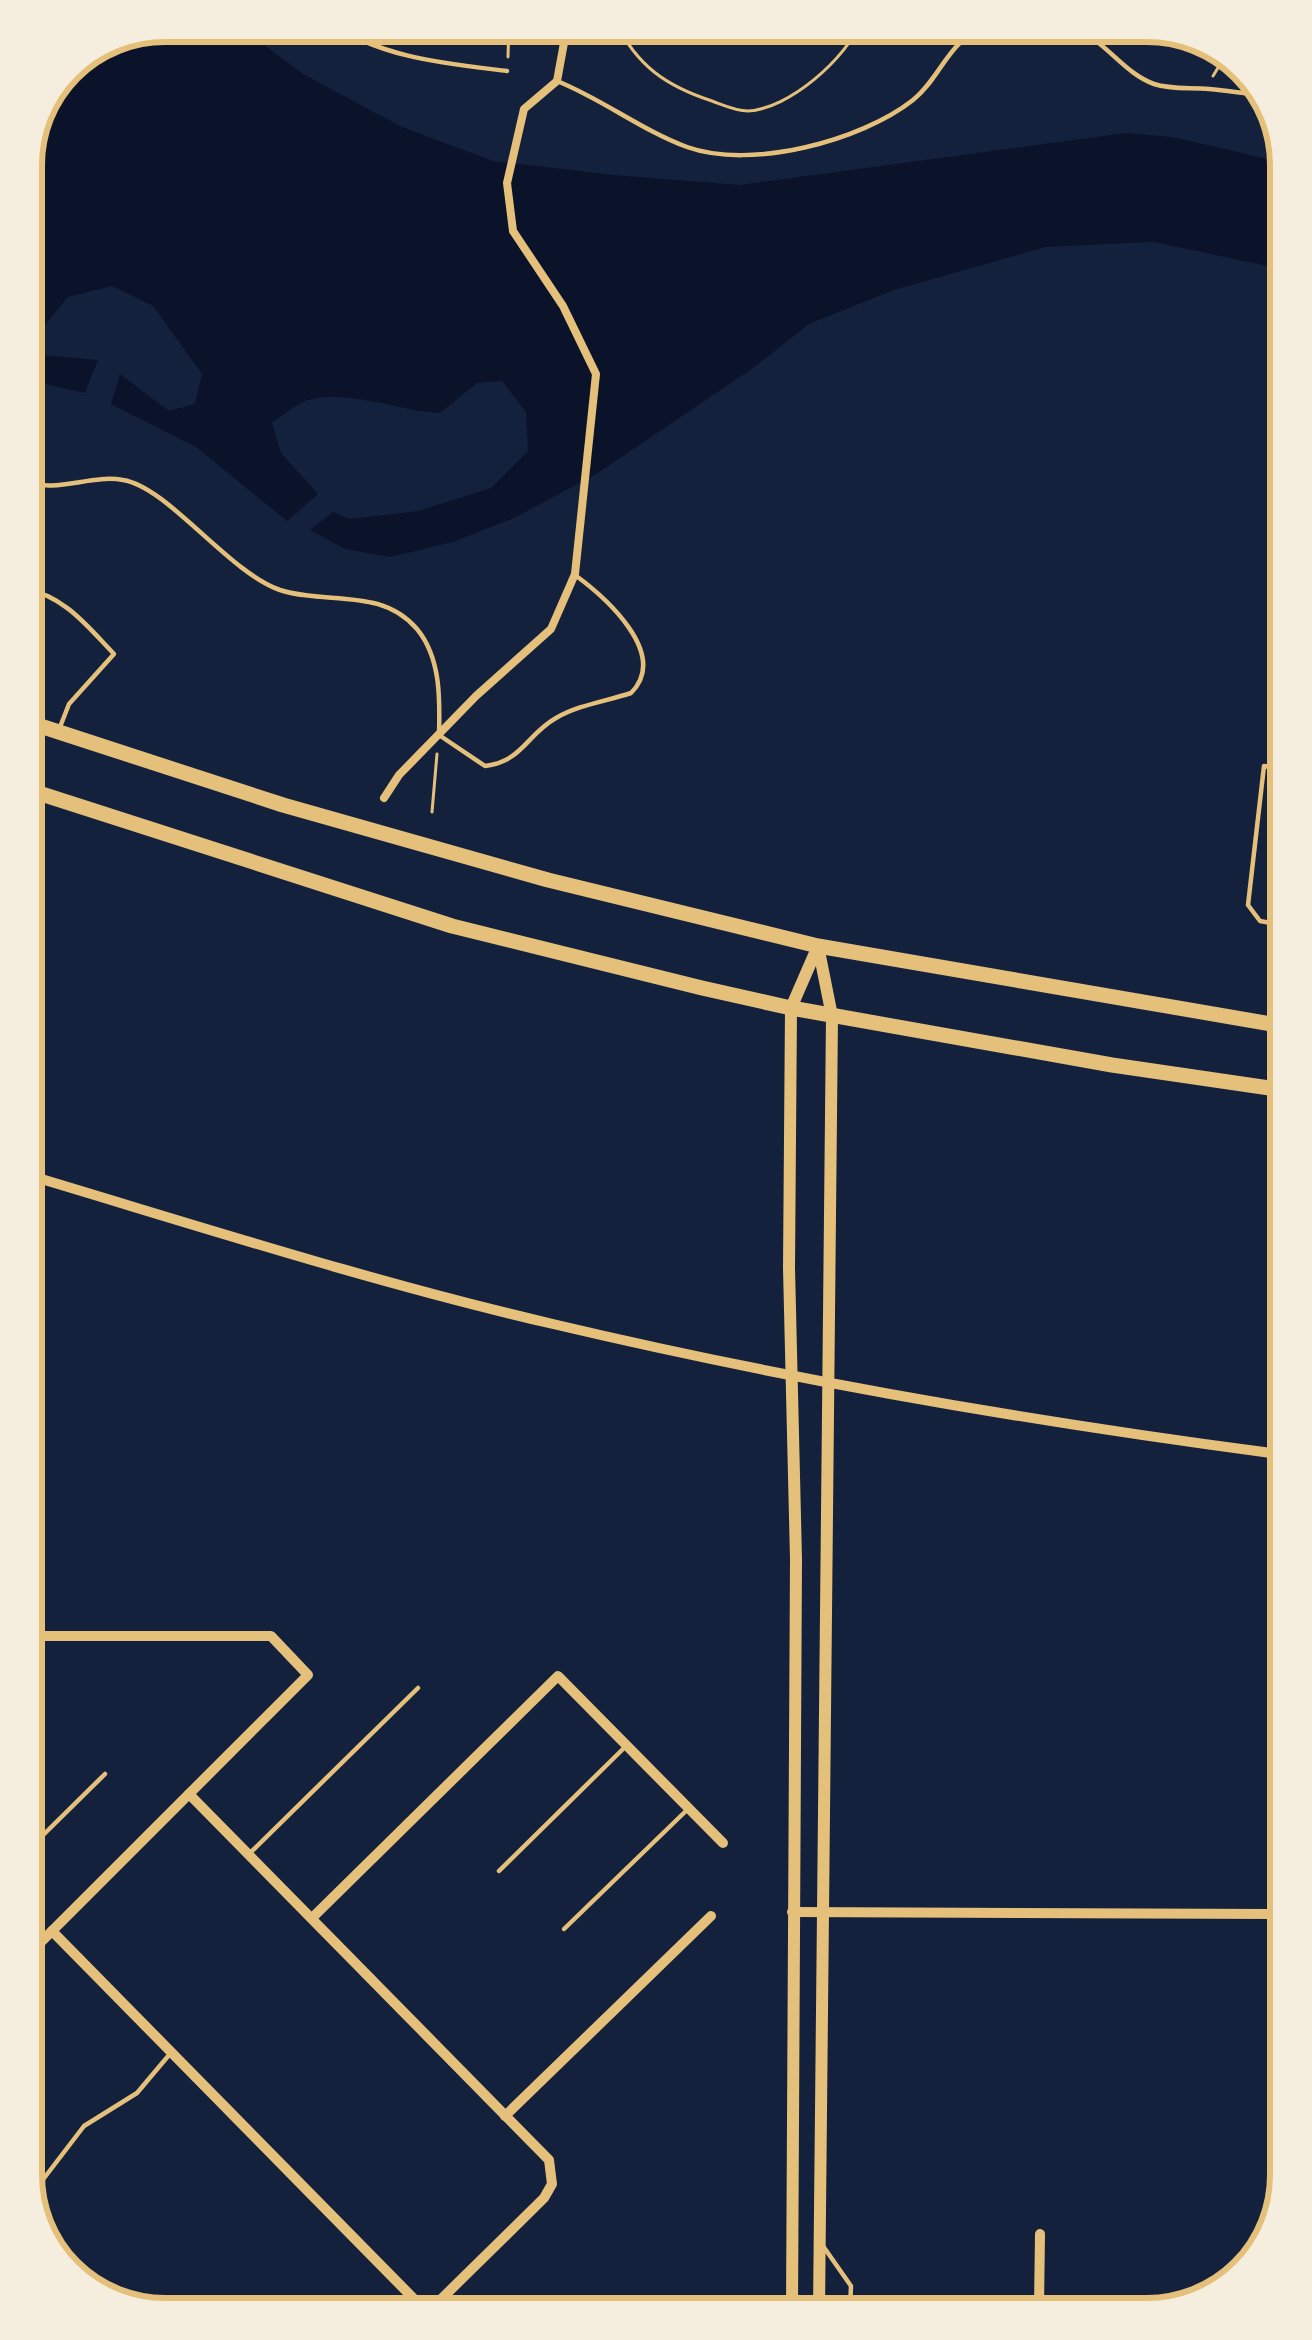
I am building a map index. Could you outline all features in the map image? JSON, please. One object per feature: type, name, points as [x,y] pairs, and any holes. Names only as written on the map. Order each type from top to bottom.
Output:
[{"type":"main road","points":[[42,727],[283,806],[526,874],[818,946],[1270,1024]]},
{"type":"main road","points":[[42,795],[452,926],[791,1008],[1270,1088]]},
{"type":"street","points":[[384,798],[439,734],[551,629],[579,556],[596,374],[563,305],[513,231],[507,183],[524,109],[557,81],[564,42]]},
{"type":"street","points":[[792,2298],[791,1008],[818,946]]},
{"type":"street","points":[[818,946],[832,1016],[819,2298]]},
{"type":"street","points":[[42,1179],[551,1324],[830,1384],[1270,1453]]},
{"type":"street","points":[[42,1636],[271,1636],[308,1675],[42,1941]]},
{"type":"street","points":[[312,1918],[558,1676],[723,1843]]},
{"type":"street","points":[[189,1793],[549,2160],[552,2184],[544,2198],[442,2298]]},
{"type":"street","points":[[792,1912],[1270,1914]]},
{"type":"street","points":[[505,2116],[711,1916]]},
{"type":"street","points":[[52,1931],[413,2298]]},
{"type":"street","points":[[1039,2298],[1040,2234]]},
{"type":"lane","points":[[361,42],[389,54],[508,71]]},
{"type":"lane","points":[[557,81],[688,148],[730,155],[783,153],[860,129],[907,105],[927,88],[958,42]]},
{"type":"lane","points":[[1093,42],[1152,83],[1247,93]]},
{"type":"lane","points":[[42,483],[128,480],[156,494],[194,530],[278,589],[377,601],[418,630],[441,685],[439,734],[485,766],[504,763],[563,713],[631,693],[638,686],[644,672],[639,647],[610,601],[574,574]]},
{"type":"lane","points":[[42,595],[76,614],[114,654],[68,704],[58,733]]},
{"type":"lane","points":[[1270,767],[1264,766],[1248,904],[1260,921],[1270,924]]},
{"type":"lane","points":[[249,1854],[418,1688]]},
{"type":"lane","points":[[499,1871],[627,1745]]},
{"type":"lane","points":[[42,1836],[105,1774]]},
{"type":"lane","points":[[564,1929],[688,1808]]},
{"type":"lane","points":[[42,2180],[84,2126],[137,2093],[171,2052]]},
{"type":"lane","points":[[819,2241],[851,2286],[850,2298]]},
{"type":"path","points":[[628,42],[655,76],[681,91],[744,111],[766,107],[812,80],[850,42]]},
{"type":"path","points":[[1207,88],[1219,66]]},
{"type":"path","points":[[432,812],[439,734]]},
{"type":"water","points":[[260,42],[303,74],[402,127],[493,161],[614,175],[740,185],[1126,133],[1172,137],[1270,159],[1270,266],[1153,242],[1045,247],[894,290],[809,324],[753,368],[598,473],[516,517],[453,542],[390,557],[345,549],[310,530],[333,512],[350,519],[418,511],[491,488],[528,451],[526,412],[502,381],[477,383],[440,413],[336,397],[320,397],[292,408],[272,423],[281,453],[318,494],[287,521],[196,447],[111,404],[120,374],[169,411],[195,404],[202,374],[153,306],[112,286],[68,297],[42,328],[46,133],[55,110],[78,78],[118,51],[141,44]]},
{"type":"water","points":[[42,354],[98,360],[85,393],[42,383]]}]
